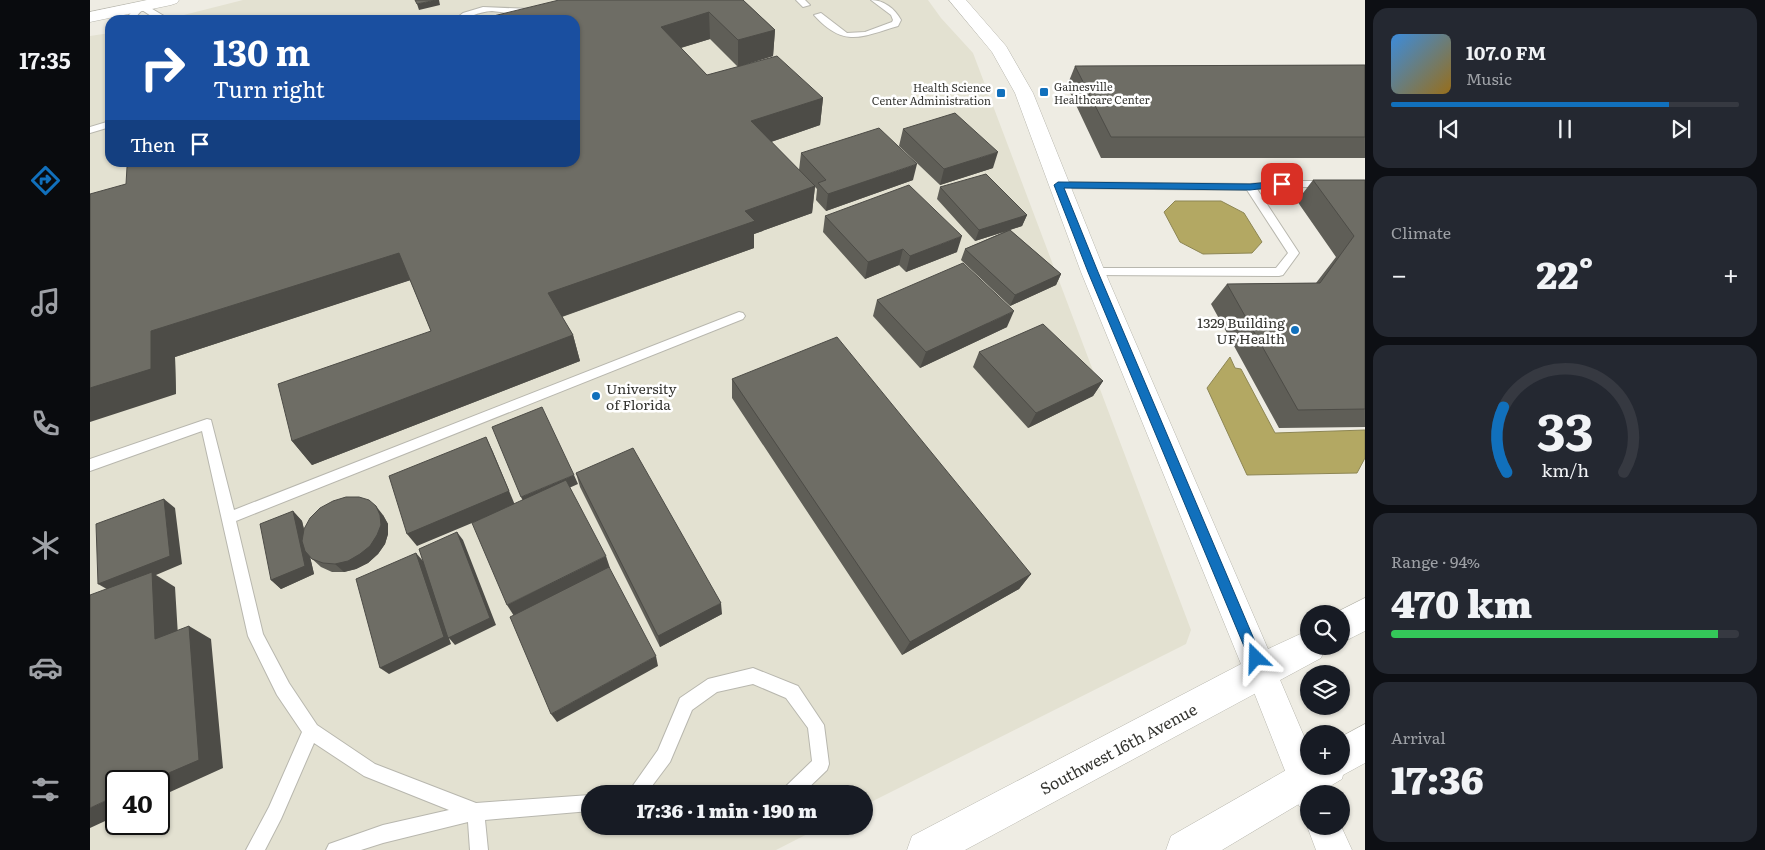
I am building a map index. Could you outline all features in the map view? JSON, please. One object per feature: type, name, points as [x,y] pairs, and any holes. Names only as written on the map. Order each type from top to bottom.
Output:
[{"type":"street","points":[[90,3],[106,0]]},
{"type":"street","points":[[90,17],[141,3],[171,0]]},
{"type":"street","points":[[957,0],[1000,50],[1024,93],[1093,272],[1261,672],[1315,780],[1185,850]]},
{"type":"street","points":[[1350,622],[1365,614]]},
{"type":"street","name":"Southwest 16th Avenue","points":[[926,850],[1300,651]]},
{"type":"street","points":[[1350,752],[1365,742]]},
{"type":"street","points":[[1328,835],[1334,850]]},
{"type":"lane","points":[[818,15],[842,34],[850,36],[895,24],[897,20],[894,14],[875,0]]},
{"type":"lane","points":[[132,15],[141,3],[156,15]]},
{"type":"lane","points":[[464,15],[480,9],[526,12],[544,10]]},
{"type":"lane","points":[[90,130],[105,126]]},
{"type":"lane","points":[[1058,185],[1250,187],[1282,184],[1338,184]]},
{"type":"lane","points":[[1093,272],[1278,272],[1294,253],[1250,187]]},
{"type":"lane","points":[[229,518],[739,316]]},
{"type":"lane","points":[[90,465],[207,424],[256,636],[283,689],[311,731],[370,770],[476,812]]},
{"type":"lane","points":[[642,785],[664,756],[686,704],[714,685],[753,676],[792,692],[816,725],[821,764],[799,785]]},
{"type":"lane","points":[[255,850],[275,813],[311,731]]},
{"type":"lane","points":[[335,850],[383,834],[476,812],[581,804]]},
{"type":"lane","points":[[476,812],[479,850]]},
{"type":"shaded area","name":"University of Florida","points":[[243,0],[928,0],[941,18],[973,53],[1191,630],[1186,644],[873,801],[873,785],[581,785],[581,835],[805,835],[776,850],[90,850],[90,36],[105,34],[105,167],[580,167],[580,15],[184,15]]},
{"type":"shaded area","points":[[1175,201],[1221,201],[1244,213],[1262,242],[1252,253],[1203,254],[1180,242],[1164,212]]},
{"type":"shaded area","points":[[1230,357],[1235,368],[1241,369],[1275,433],[1365,430],[1365,458],[1357,473],[1247,475],[1207,388]]},
{"type":"building","points":[[415,0],[436,0],[417,4]]},
{"type":"building","points":[[559,0],[743,0],[775,30],[738,40],[709,12],[661,27],[707,75],[777,56],[823,98],[751,121],[815,186],[745,211],[755,221],[548,293],[573,335],[292,441],[278,384],[431,331],[399,253],[151,331],[151,369],[90,388],[90,194],[126,184],[127,167],[580,167],[580,15],[498,15]]},
{"type":"building","points":[[1365,65],[1365,137],[1111,137],[1075,66]]},
{"type":"building","points":[[955,113],[998,152],[944,169],[903,129]]},
{"type":"building","points":[[879,128],[917,164],[828,194],[818,183],[826,180],[801,153]]},
{"type":"building","points":[[986,174],[1027,215],[979,230],[940,187]]},
{"type":"building","name":"1329 Building UF Health","points":[[1313,180],[1365,180],[1365,409],[1298,410],[1227,284],[1320,283],[1354,236]]},
{"type":"building","points":[[909,185],[962,236],[910,256],[903,249],[868,262],[825,216]]},
{"type":"building","points":[[1010,230],[1061,274],[1015,295],[965,249]]},
{"type":"building","points":[[963,263],[1014,311],[926,352],[877,300]]},
{"type":"building","points":[[1043,324],[1103,381],[1036,413],[979,352]]},
{"type":"building","points":[[837,337],[1031,574],[910,642],[732,379]]},
{"type":"building","points":[[542,407],[574,475],[521,497],[492,427]]},
{"type":"building","points":[[486,437],[509,491],[407,534],[389,476]]},
{"type":"building","points":[[633,448],[721,603],[658,636],[576,473]]},
{"type":"building","points":[[566,480],[606,556],[507,605],[472,523]]},
{"type":"building","points":[[346,497],[359,497],[369,500],[376,506],[380,515],[381,525],[377,535],[370,546],[348,561],[335,564],[323,563],[312,559],[305,551],[302,541],[304,529],[310,518],[320,508]]},
{"type":"building","points":[[164,499],[170,556],[98,584],[96,524]]},
{"type":"building","points":[[293,511],[305,566],[271,580],[260,524]]},
{"type":"building","points":[[457,532],[490,618],[448,638],[419,549]]},
{"type":"building","points":[[416,553],[444,637],[380,668],[356,579]]},
{"type":"building","points":[[609,567],[656,656],[551,714],[510,617]]},
{"type":"building","points":[[152,572],[155,639],[189,626],[199,760],[170,772],[170,770],[105,770],[105,801],[90,808],[90,595]]},
{"type":"place","name":"Gainesville Healthcare Center","points":[[1044,92]]},
{"type":"place","name":"Health Science Center Administration","points":[[1001,93]]},
{"type":"place","name":"1329 Building UF Health","points":[[1295,330]]},
{"type":"place","name":"University of Florida","points":[[596,396]]},
{"type":"route","points":[[1256,658],[1058,185],[1250,187],[1282,184]]}]
